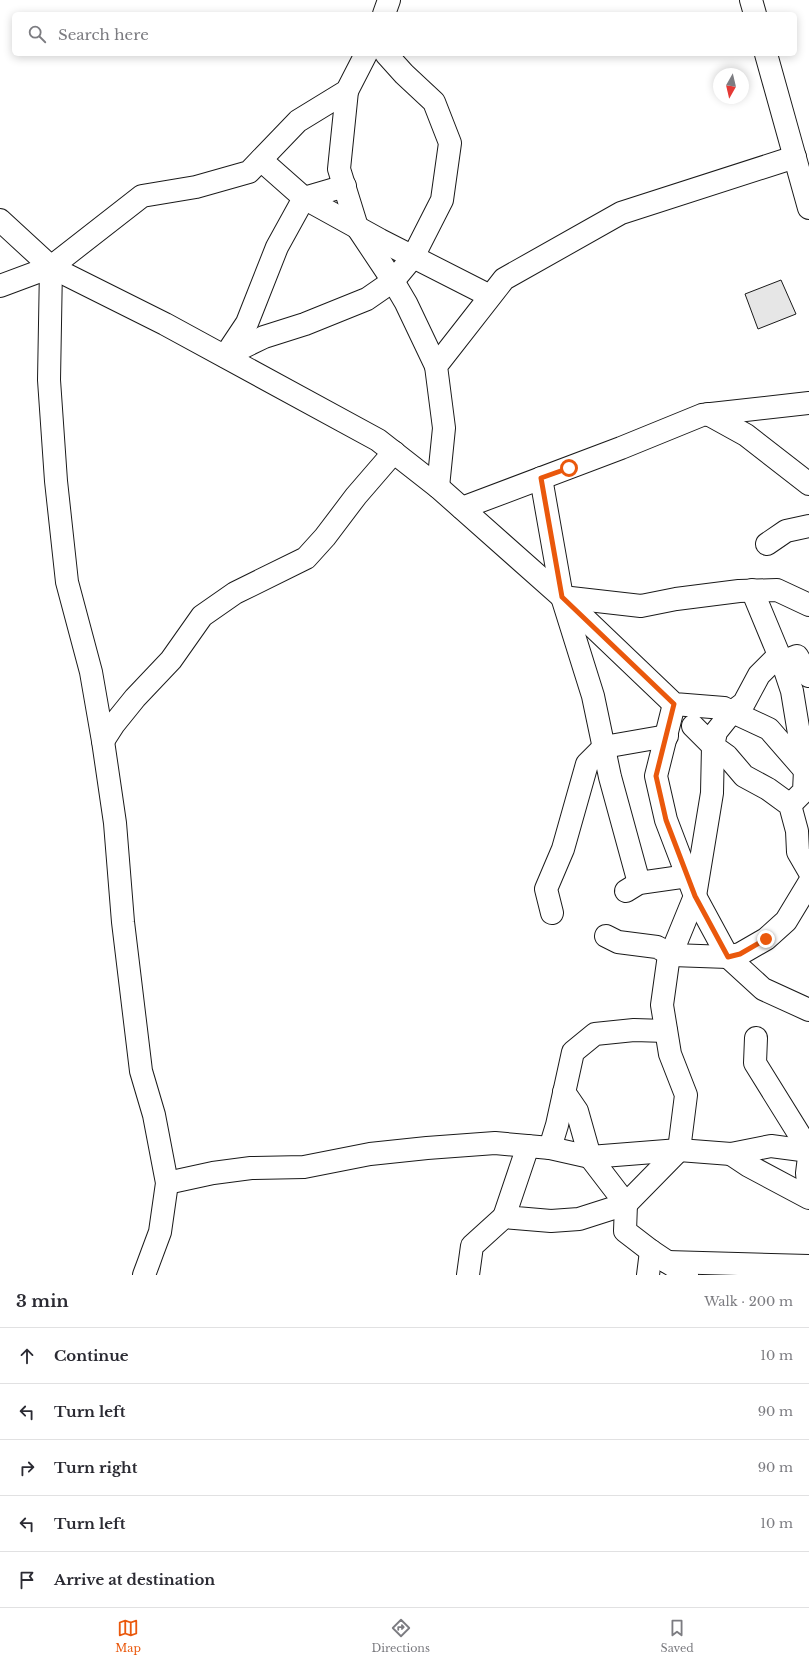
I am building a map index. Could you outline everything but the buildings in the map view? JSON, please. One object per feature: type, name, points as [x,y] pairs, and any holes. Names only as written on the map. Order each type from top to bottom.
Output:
[{"type":"street","points":[[385,12],[389,0]]},
{"type":"street","points":[[751,0],[754,12]]},
{"type":"street","points":[[365,56],[347,92],[339,169],[357,227],[406,303],[436,366],[444,428],[438,487]]},
{"type":"street","points":[[225,356],[264,337],[305,324],[367,299],[393,281],[413,257],[442,200],[450,143],[434,102],[404,74],[388,56]]},
{"type":"street","points":[[767,56],[809,208]]},
{"type":"street","points":[[0,286],[51,267],[142,196],[196,187],[249,172],[298,121],[347,92]]},
{"type":"street","points":[[436,366],[504,279],[620,213],[795,156]]},
{"type":"street","points":[[261,160],[304,198],[413,257],[490,296]]},
{"type":"street","points":[[225,356],[247,323],[277,247],[304,198],[345,186]]},
{"type":"street","points":[[0,220],[51,267],[165,324],[378,440],[438,487],[562,597],[674,704],[724,708],[769,729],[807,773]]},
{"type":"street","points":[[51,267],[49,380],[56,481],[67,582],[91,672],[103,741],[115,823],[123,922],[141,1071],[154,1115],[167,1183],[160,1232],[144,1275]]},
{"type":"street","points":[[462,508],[702,415],[809,403]]},
{"type":"street","points":[[708,414],[746,435],[809,484]]},
{"type":"street","points":[[103,741],[114,724],[135,698],[171,660],[202,616],[235,593],[306,558],[325,537],[356,496],[394,452]]},
{"type":"street","points":[[541,478],[562,597],[593,696],[633,887],[692,886]]},
{"type":"street","points":[[767,544],[786,531],[809,526]]},
{"type":"street","points":[[562,597],[641,606],[676,599],[752,590],[777,590],[809,605]]},
{"type":"street","points":[[752,590],[782,662],[792,691],[807,773],[804,791],[790,805]]},
{"type":"street","points":[[504,1217],[551,1221],[579,1219],[626,1204],[679,1150],[686,1095],[670,1054],[662,1005],[668,962],[672,955],[692,886],[712,793],[713,746],[716,732],[732,712],[744,703],[759,675],[774,660],[782,662],[796,656],[809,676]]},
{"type":"street","points":[[674,704],[656,776],[666,820],[692,886],[728,957],[763,989],[809,1010]]},
{"type":"street","points":[[693,726],[713,746],[727,756],[744,776],[768,789],[790,805],[797,831],[798,852],[809,871]]},
{"type":"street","points":[[552,913],[546,889],[563,849],[587,764],[604,747],[667,736]]},
{"type":"street","points":[[606,936],[618,942],[657,947],[672,955],[728,957],[740,954],[766,939],[786,921],[809,883]]},
{"type":"street","points":[[550,1148],[573,1052],[595,1034],[634,1030],[666,1031]]},
{"type":"street","points":[[756,1038],[755,1063],[809,1151]]},
{"type":"street","points":[[564,1092],[577,1111],[590,1157],[626,1204],[625,1231],[659,1257],[687,1275]]},
{"type":"street","points":[[167,1183],[213,1173],[251,1168],[304,1167],[370,1154],[427,1148],[495,1144],[550,1148],[590,1157],[679,1150],[731,1154],[771,1146],[809,1151]]},
{"type":"street","points":[[468,1275],[472,1246],[504,1217],[528,1146]]},
{"type":"street","points":[[731,1154],[749,1166],[809,1197]]},
{"type":"street","points":[[809,1157],[807,1173],[809,1197]]},
{"type":"street","points":[[659,1257],[808,1269]]},
{"type":"street","points":[[648,1275],[659,1257]]},
{"type":"route","points":[[569,468],[541,478],[562,597],[674,704],[656,776],[666,820],[695,896],[728,957],[740,954],[766,939]]}]
